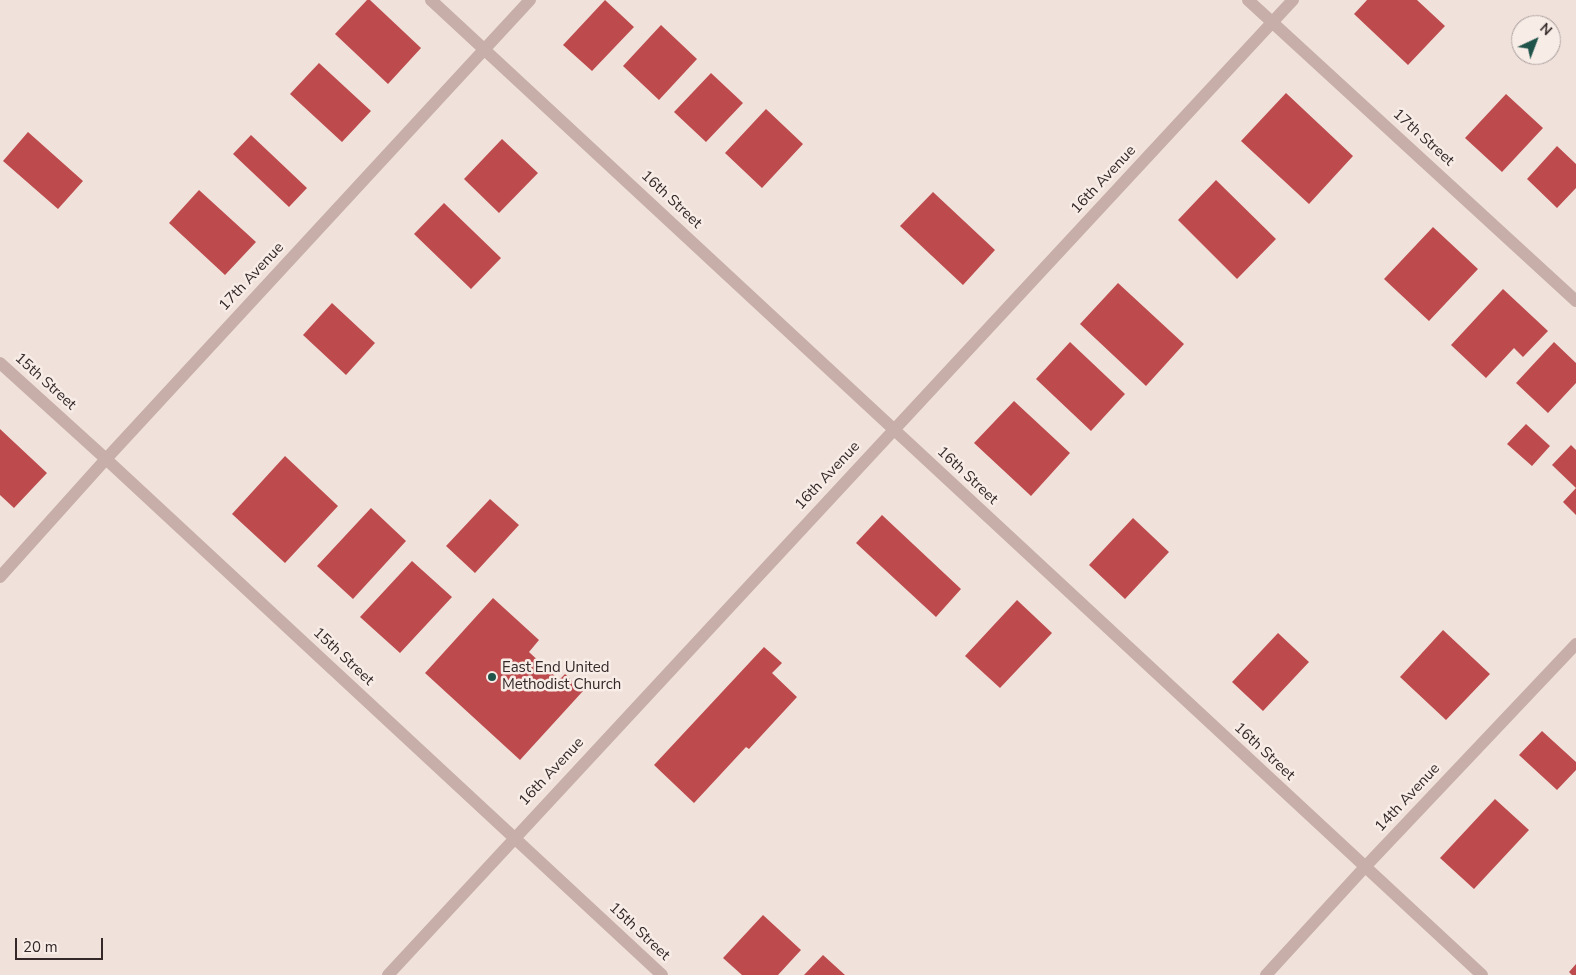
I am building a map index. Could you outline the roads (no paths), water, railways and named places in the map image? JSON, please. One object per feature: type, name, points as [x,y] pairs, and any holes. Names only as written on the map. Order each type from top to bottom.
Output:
[{"type":"street","name":"16th Street","points":[[431,0],[1364,868],[1482,975]]},
{"type":"street","name":"17th Avenue","points":[[0,578],[106,459],[530,0]]},
{"type":"street","name":"17th Street","points":[[1248,0],[1576,301]]},
{"type":"street","name":"16th Avenue","points":[[388,975],[513,838],[1293,0]]},
{"type":"street","name":"15th Street","points":[[0,363],[662,975]]},
{"type":"street","name":"14th Avenue","points":[[1266,975],[1364,868],[1576,644]]},
{"type":"place","name":"East End United Methodist Church","points":[[492,677]]}]
